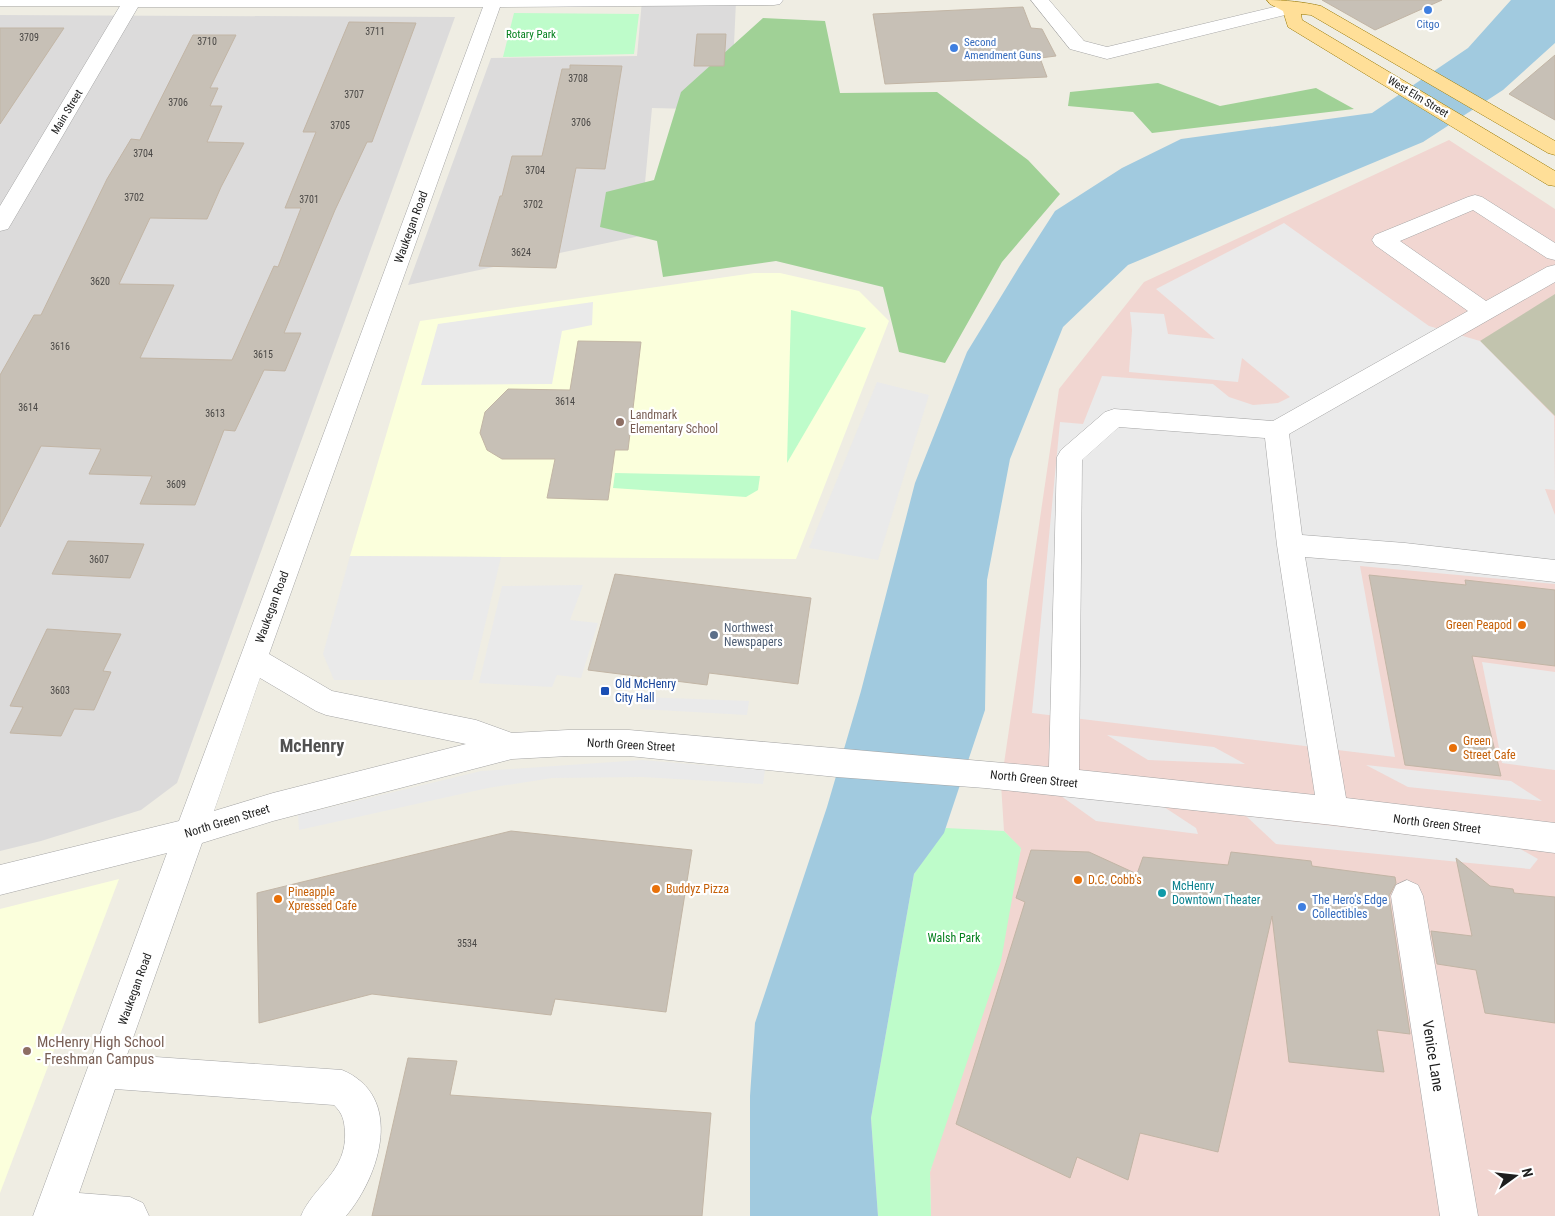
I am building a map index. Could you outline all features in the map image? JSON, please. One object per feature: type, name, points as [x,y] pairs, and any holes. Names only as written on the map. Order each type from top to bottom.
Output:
[{"type":"main road","name":"West Elm Street","points":[[1283,4],[1315,10],[1555,149]]},
{"type":"main road","name":"West Elm Street","points":[[1283,4],[1294,23],[1555,180]]},
{"type":"street","points":[[0,1],[774,0]]},
{"type":"street","points":[[1040,0],[1077,44],[1107,53],[1283,4]]},
{"type":"street","name":"Main Street","points":[[0,224],[133,1]]},
{"type":"street","name":"Waukegan Road","points":[[54,1213],[253,659],[494,1]]},
{"type":"street","points":[[1485,312],[1383,240],[1475,202],[1555,253]]},
{"type":"street","points":[[1064,782],[1070,457],[1114,418],[1276,430],[1555,272]]},
{"type":"street","points":[[1276,430],[1290,545],[1333,811]]},
{"type":"street","points":[[1290,545],[1405,554],[1555,571]]},
{"type":"street","name":"North Green Street","points":[[253,659],[326,702],[396,718],[476,733],[512,746]]},
{"type":"street","name":"North Green Street","points":[[0,880],[192,832],[274,807],[512,746],[568,743],[630,742],[837,764],[985,774],[1333,811],[1555,838]]},
{"type":"street","name":"Venice Lane","points":[[1407,896],[1459,1216]]},
{"type":"street","points":[[106,1071],[342,1088],[357,1103],[364,1133],[358,1167],[336,1202],[320,1216]]},
{"type":"street","points":[[54,1213],[130,1216]]},
{"type":"shaded area","points":[[642,0],[736,1],[731,110],[652,108],[640,236],[408,285],[491,58],[637,56]]},
{"type":"shaded area","points":[[0,15],[455,17],[177,783],[141,810],[41,841],[0,851]]},
{"type":"shaded area","points":[[1449,140],[1555,209],[1555,1216],[931,1216],[930,1172],[1021,849],[1004,831],[1001,784],[1059,389],[1144,282]]},
{"type":"shaded area","points":[[1284,223],[1429,326],[1480,341],[1554,416],[1555,490],[1545,489],[1555,515],[1555,584],[1360,566],[1395,757],[1032,713],[1060,422],[1083,424],[1102,376],[1213,384],[1229,397],[1253,405],[1278,403],[1290,397],[1242,358],[1238,382],[1129,372],[1132,330],[1130,312],[1164,314],[1168,334],[1215,339],[1156,289]]},
{"type":"shaded area","name":"Landmark Elementary School","points":[[754,273],[780,273],[859,291],[889,321],[796,559],[350,556],[420,321]]},
{"type":"shaded area","points":[[1555,294],[1555,416],[1480,341]]},
{"type":"shaded area","points":[[593,302],[592,325],[562,331],[552,384],[421,385],[438,324]]},
{"type":"shaded area","points":[[877,382],[929,395],[878,560],[809,548]]},
{"type":"shaded area","points":[[350,556],[501,557],[472,680],[334,680],[323,654]]},
{"type":"shaded area","points":[[583,585],[570,620],[598,623],[581,678],[557,675],[552,687],[479,683],[502,586]]},
{"type":"shaded area","points":[[1482,662],[1555,672],[1555,770],[1502,763]]},
{"type":"shaded area","points":[[643,697],[749,701],[747,715],[640,709]]},
{"type":"shaded area","points":[[1107,735],[1214,747],[1245,764],[1148,760]]},
{"type":"shaded area","points":[[642,760],[765,770],[763,784],[642,777],[552,778],[488,788],[299,830],[298,815],[481,771]]},
{"type":"shaded area","points":[[1366,765],[1511,781],[1542,801],[1408,787]]},
{"type":"shaded area","points":[[1061,796],[1158,803],[1196,828],[1198,834],[1096,821]]},
{"type":"shaded area","points":[[1246,816],[1517,847],[1538,859],[1530,869],[1276,844]]},
{"type":"shaded area","name":"McHenry High School - Freshman Campus","points":[[119,879],[0,1193],[0,909]]},
{"type":"green space","name":"Rotary Park","points":[[514,13],[639,14],[634,54],[503,57]]},
{"type":"green space","points":[[763,18],[825,21],[840,93],[937,92],[1028,160],[1060,194],[1002,262],[945,363],[899,352],[883,287],[776,261],[663,277],[657,241],[600,227],[606,192],[654,180],[681,92]]},
{"type":"green space","points":[[1158,83],[1220,106],[1316,88],[1354,109],[1152,133],[1133,112],[1068,106],[1070,92]]},
{"type":"green space","points":[[791,310],[866,328],[787,463]]},
{"type":"green space","points":[[615,473],[760,476],[758,490],[746,497],[613,488]]},
{"type":"green space","name":"Walsh Park","points":[[946,828],[1004,831],[1021,848],[1001,961],[930,1172],[931,1216],[878,1216],[871,1118],[914,874]]},
{"type":"water","points":[[1511,0],[1555,0],[1555,43],[1503,90],[1423,142],[1128,265],[1063,327],[1010,459],[987,580],[985,710],[944,833],[914,874],[871,1118],[878,1216],[750,1216],[750,1096],[755,1023],[827,807],[861,691],[915,483],[967,352],[1019,267],[1055,211],[1122,168],[1181,139],[1372,113],[1468,48]]},
{"type":"building","name":"Citgo","points":[[1322,0],[1442,0],[1375,30]]},
{"type":"building","points":[[1023,7],[1031,28],[1042,29],[1056,56],[1040,58],[1047,77],[885,84],[873,14]]},
{"type":"building","points":[[349,22],[416,23],[372,142],[367,142],[335,210],[284,333],[301,333],[285,371],[264,370],[235,431],[224,430],[195,505],[140,504],[152,476],[89,474],[101,449],[41,446],[0,527],[0,375],[34,315],[41,315],[107,179],[131,139],[140,140],[193,35],[236,35],[210,88],[218,88],[210,106],[222,106],[207,142],[244,143],[207,219],[150,218],[119,284],[174,285],[140,358],[232,360],[274,266],[278,267],[301,208],[285,208],[316,132],[303,132]]},
{"type":"building","points":[[0,28],[64,28],[0,124]]},
{"type":"building","points":[[697,34],[726,34],[724,66],[694,66]]},
{"type":"building","points":[[1555,55],[1555,120],[1509,94]]},
{"type":"building","points":[[570,65],[622,66],[605,169],[576,168],[556,268],[479,266],[500,196],[502,196],[512,156],[542,156],[562,69],[570,69]]},
{"type":"building","name":"Landmark Elementary School","points":[[578,341],[641,342],[628,450],[615,450],[608,500],[547,498],[555,459],[502,459],[487,450],[480,433],[485,412],[508,389],[570,390]]},
{"type":"building","points":[[68,541],[144,544],[130,578],[52,574]]},
{"type":"building","points":[[615,574],[811,598],[798,684],[709,673],[707,685],[588,670]]},
{"type":"building","points":[[1369,575],[1466,585],[1465,580],[1555,590],[1555,666],[1472,656],[1501,776],[1405,765]]},
{"type":"building","points":[[47,629],[121,634],[103,671],[111,672],[94,710],[74,709],[61,736],[10,733],[23,707],[10,706]]},
{"type":"building","points":[[511,831],[692,850],[666,1012],[555,999],[551,1015],[372,994],[259,1023],[257,893]]},
{"type":"building","points":[[1031,850],[1089,852],[1137,874],[1143,857],[1228,865],[1231,852],[1311,861],[1312,866],[1395,877],[1396,883],[1389,896],[1410,1034],[1377,1030],[1384,1072],[1289,1062],[1272,916],[1218,1152],[1140,1133],[1128,1180],[1077,1157],[1070,1178],[956,1124],[1025,902],[1016,898]]},
{"type":"building","points":[[1456,858],[1490,886],[1513,889],[1514,893],[1555,897],[1555,1023],[1485,1013],[1476,970],[1437,964],[1431,931],[1472,936]]},
{"type":"building","points":[[408,1058],[457,1061],[450,1095],[711,1113],[702,1216],[372,1216]]},
{"type":"place","name":"Citgo","points":[[1428,10]]},
{"type":"place","name":"Second Amendment Guns","points":[[954,48]]},
{"type":"place","name":"Landmark Elementary School","points":[[620,422]]},
{"type":"place","name":"Green Peapod","points":[[1522,625]]},
{"type":"place","name":"Northwest Newspapers","points":[[714,635]]},
{"type":"place","name":"Old McHenry City Hall","points":[[605,691]]},
{"type":"place","name":"Green Street Cafe","points":[[1453,748]]},
{"type":"place","name":"D.C. Cobb's","points":[[1078,880]]},
{"type":"place","name":"Buddyz Pizza","points":[[656,889]]},
{"type":"place","name":"McHenry Downtown Theater","points":[[1162,893]]},
{"type":"place","name":"Pineapple Xpressed Cafe","points":[[278,899]]},
{"type":"place","name":"The Hero's Edge Collectibles","points":[[1302,907]]},
{"type":"place","name":"McHenry High School - Freshman Campus","points":[[27,1051]]},
{"type":"district","name":"McHenry","points":[[312,745]]}]
